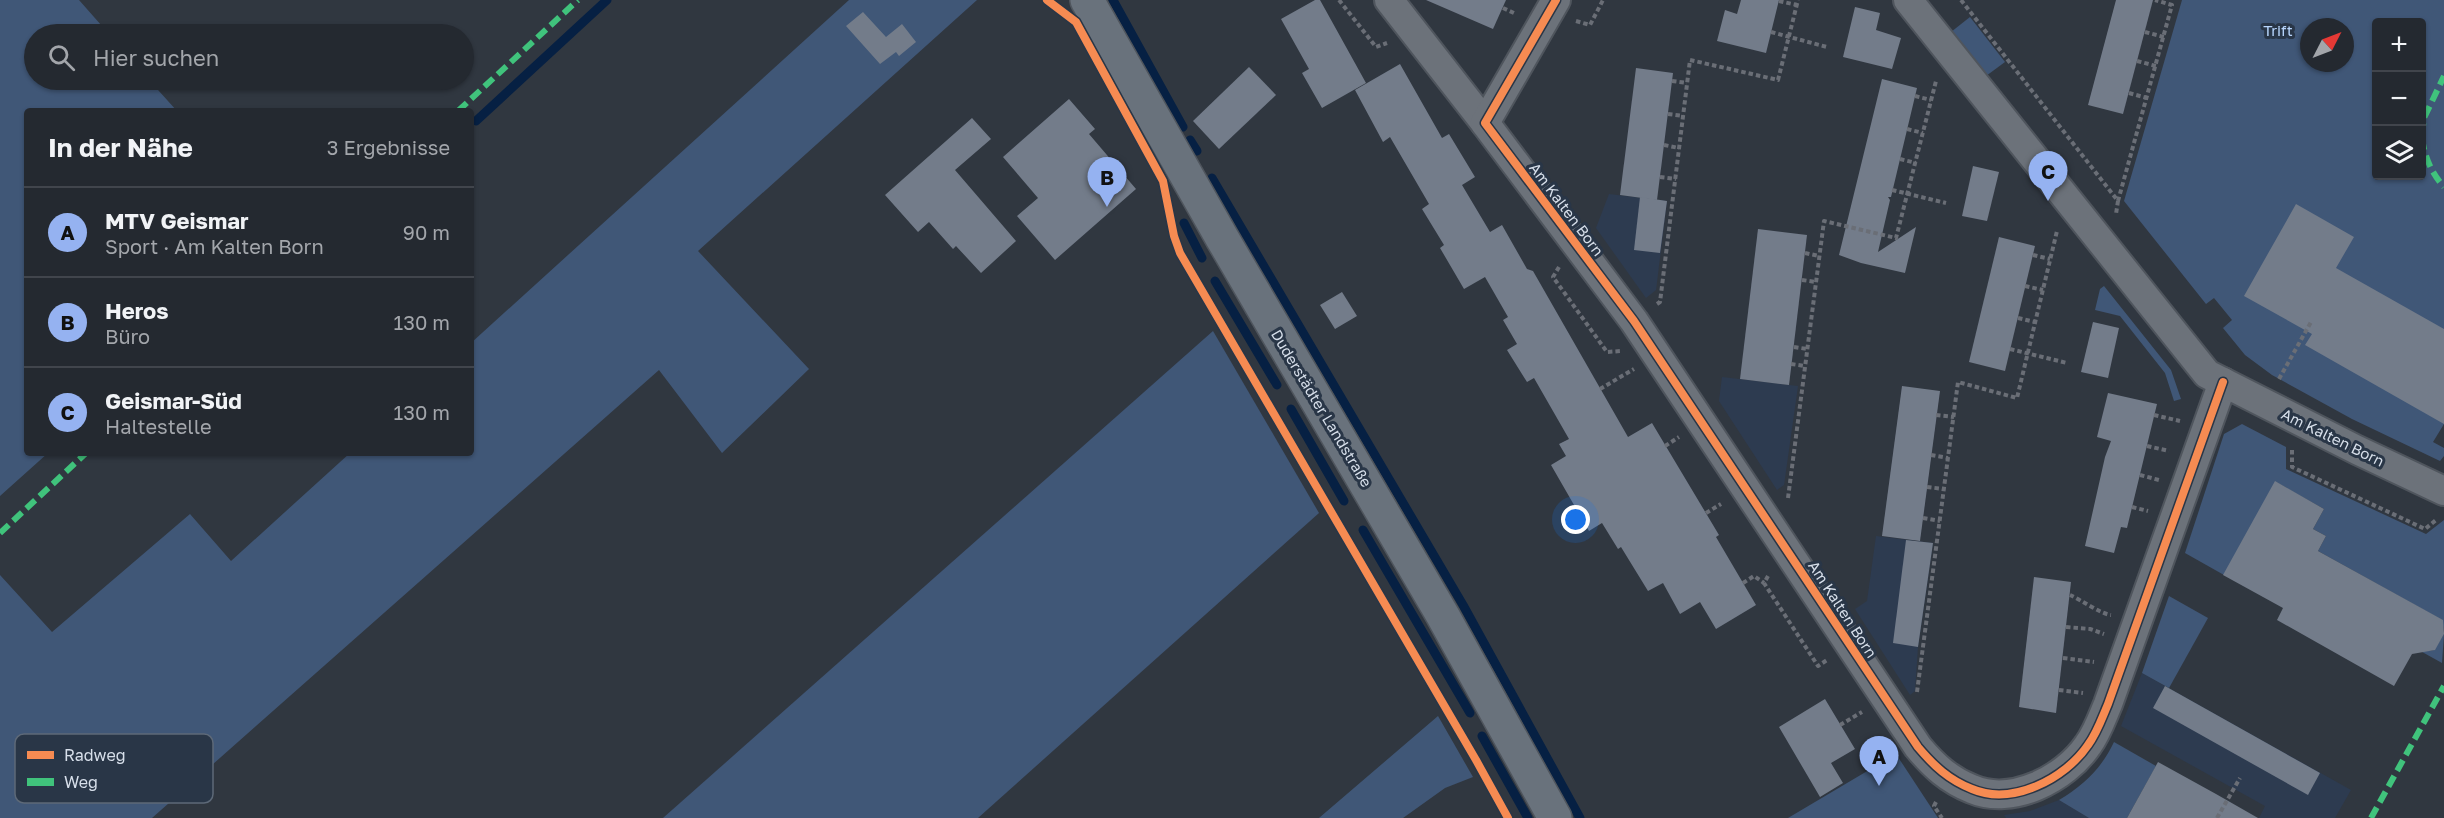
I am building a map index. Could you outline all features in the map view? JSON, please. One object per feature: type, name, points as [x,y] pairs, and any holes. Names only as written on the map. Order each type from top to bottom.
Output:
[{"type":"main road","name":"Duderstädter Landstraße","points":[[1087,0],[1228,249],[1427,587],[1555,818]]},
{"type":"street","name":"Am Kalten Born","points":[[1389,0],[1634,321],[1918,747],[1935,767],[1951,779],[1973,790],[1986,793],[2008,793],[2039,785],[2068,768],[2088,746],[2108,704],[2223,382]]},
{"type":"street","points":[[1485,123],[1556,0]]},
{"type":"street","name":"Am Kalten Born","points":[[1910,1],[2109,254],[2207,374],[2444,491]]},
{"type":"path","points":[[1961,0],[2118,201]]},
{"type":"path","points":[[2109,254],[2118,201],[2172,5],[2155,0]]},
{"type":"path","points":[[1634,321],[1660,302],[1690,60],[1778,80],[1797,3],[1779,1]]},
{"type":"path","points":[[1772,32],[1827,47]]},
{"type":"path","points":[[2145,32],[2164,37]]},
{"type":"path","points":[[1765,515],[1789,498],[1824,220],[1896,238],[1938,71],[1954,58]]},
{"type":"path","points":[[2137,62],[2156,66]]},
{"type":"path","points":[[1672,81],[1687,83]]},
{"type":"path","points":[[2129,93],[2147,98]]},
{"type":"path","points":[[1915,96],[1931,100]]},
{"type":"path","points":[[1668,114],[1683,116]]},
{"type":"path","points":[[1907,129],[1923,133]]},
{"type":"path","points":[[1664,145],[1679,147]]},
{"type":"path","points":[[1900,159],[1916,163]]},
{"type":"path","points":[[1660,177],[1676,179]]},
{"type":"path","points":[[1892,190],[1946,203]]},
{"type":"path","points":[[1894,711],[1917,696],[1958,382],[2017,398],[2057,229],[2077,213]]},
{"type":"path","points":[[1805,254],[1820,256]]},
{"type":"path","points":[[2033,255],[2050,259]]},
{"type":"path","points":[[1802,280],[1816,282]]},
{"type":"path","points":[[2025,286],[2043,290]]},
{"type":"path","points":[[2018,318],[2035,322]]},
{"type":"path","points":[[2265,404],[2311,322]]},
{"type":"path","points":[[1794,347],[1808,349]]},
{"type":"path","points":[[2010,349],[2067,363]]},
{"type":"path","points":[[1600,389],[1658,355]]},
{"type":"path","points":[[1791,364],[1805,366]]},
{"type":"path","points":[[1936,415],[1954,417]]},
{"type":"path","points":[[2292,417],[2292,467],[2425,529],[2444,513]]},
{"type":"path","points":[[1931,455],[1948,458]]},
{"type":"path","points":[[1927,486],[1944,489]]},
{"type":"path","points":[[1923,518],[1940,521]]},
{"type":"path","points":[[1743,583],[1754,576],[1764,583]]},
{"type":"path","points":[[2070,596],[2091,604],[2134,631]]},
{"type":"path","points":[[2066,627],[2134,631]]},
{"type":"path","points":[[2217,818],[2240,778]]},
{"type":"shaded area","points":[[1609,194],[1667,201],[1656,290],[1646,298],[1596,228]]},
{"type":"shaded area","points":[[1722,377],[1798,386],[1784,485],[1777,490],[1719,401]]},
{"type":"shaded area","points":[[1876,536],[1933,543],[1918,647],[1915,691],[1910,695],[1855,609],[1867,601]]},
{"type":"shaded area","points":[[2142,673],[2351,790],[2335,818],[2259,818],[2265,806],[2121,726]]},
{"type":"shaded area","points":[[2059,800],[2089,818],[2006,818],[2004,815],[2030,811]]},
{"type":"green space","points":[[0,0],[79,0],[100,24],[24,24],[24,90],[158,90],[174,108],[24,108],[24,456],[45,456],[0,496]]},
{"type":"green space","points":[[849,0],[977,0],[698,251],[809,369],[722,453],[659,370],[213,764],[213,734],[15,734],[15,803],[169,803],[152,818],[0,818],[0,575],[52,632],[190,514],[231,561],[347,456],[474,456],[474,340]]},
{"type":"green space","name":"Trift","points":[[2182,0],[2444,0],[2444,424],[2433,442],[2444,448],[2444,456],[2440,461],[2352,419],[2272,375],[2245,355],[2223,328],[2232,320],[2214,298],[2206,304],[2124,201]]},
{"type":"green space","points":[[1970,17],[2005,62],[1986,76],[1951,32]]},
{"type":"green space","points":[[2104,286],[2171,370],[2181,399],[2174,401],[2165,373],[2120,316],[2095,310],[2100,289]]},
{"type":"green space","points":[[1213,331],[1319,513],[978,818],[663,818]]},
{"type":"green space","points":[[2242,424],[2286,447],[2286,469],[2426,534],[2444,520],[2444,631],[2442,620],[2318,551],[2326,536],[2313,529],[2324,509],[2276,482],[2224,575],[2185,553],[2224,434]]},
{"type":"green space","points":[[2169,596],[2208,618],[2169,688],[2142,673]]},
{"type":"green space","points":[[2444,634],[2442,663],[2415,648],[2417,645],[2429,651],[2434,650]]},
{"type":"green space","points":[[1438,716],[1473,777],[1445,788],[1403,818],[1319,818]]},
{"type":"green space","points":[[2114,742],[2156,766],[2127,818],[2089,818],[2059,800],[2091,776]]},
{"type":"green space","points":[[1896,754],[1938,818],[1788,818]]},
{"type":"building","points":[[1315,0],[1320,0],[1366,83],[1322,108],[1302,73],[1309,69],[1281,19]]},
{"type":"building","points":[[1426,0],[1506,0],[1493,29]]},
{"type":"building","points":[[1741,0],[1779,0],[1766,53],[1717,41],[1725,10],[1737,14]]},
{"type":"building","points":[[2116,0],[2153,0],[2123,114],[2088,105]]},
{"type":"building","points":[[1855,7],[1880,13],[1876,30],[1901,38],[1892,69],[1843,57]]},
{"type":"building","points":[[863,12],[886,37],[902,24],[916,42],[899,56],[896,52],[880,64],[846,26]]},
{"type":"building","points":[[1400,64],[1442,138],[1449,134],[1475,177],[1462,185],[1490,232],[1502,225],[1527,269],[1533,271],[1628,437],[1652,423],[1719,535],[1716,537],[1756,605],[1716,629],[1700,602],[1680,614],[1663,583],[1648,591],[1621,547],[1618,549],[1602,523],[1589,531],[1551,465],[1566,456],[1559,444],[1569,439],[1534,378],[1527,382],[1507,350],[1517,344],[1503,320],[1508,317],[1485,277],[1464,289],[1440,248],[1444,245],[1422,209],[1429,204],[1390,137],[1383,142],[1355,90]]},
{"type":"building","points":[[1249,67],[1276,95],[1219,149],[1193,121]]},
{"type":"building","points":[[1636,68],[1673,73],[1657,200],[1620,195]]},
{"type":"building","points":[[1882,79],[1917,88],[1891,197],[1888,197],[1890,200],[1878,252],[1916,227],[1905,273],[1861,263],[1839,255]]},
{"type":"building","points":[[1069,99],[1095,129],[1089,134],[1136,189],[1055,260],[1017,216],[1038,198],[1003,157]]},
{"type":"building","points":[[972,118],[991,139],[955,170],[1016,241],[981,273],[956,246],[953,249],[929,222],[918,232],[885,195]]},
{"type":"building","points":[[1973,166],[1999,172],[1987,221],[1962,216]]},
{"type":"building","points":[[1640,197],[1667,201],[1660,253],[1634,250]]},
{"type":"building","points":[[2296,204],[2354,237],[2336,268],[2444,329],[2444,424],[2305,345],[2312,334],[2244,296]]},
{"type":"building","points":[[1758,229],[1807,235],[1789,385],[1740,379]]},
{"type":"building","points":[[1999,237],[2035,246],[2005,371],[1969,362]]},
{"type":"building","points":[[1342,292],[1357,316],[1335,329],[1320,305]]},
{"type":"building","points":[[2093,322],[2119,328],[2108,378],[2081,372]]},
{"type":"building","points":[[1902,386],[1940,391],[1920,541],[1882,536]]},
{"type":"building","points":[[2108,393],[2157,404],[2127,528],[2121,527],[2114,553],[2085,546],[2105,457],[2111,441],[2097,437]]},
{"type":"building","points":[[2275,481],[2324,509],[2313,529],[2326,536],[2318,551],[2443,620],[2444,634],[2435,650],[2412,654],[2394,686],[2277,620],[2283,608],[2223,575]]},
{"type":"building","points":[[1906,540],[1933,543],[1918,647],[1893,643]]},
{"type":"building","points":[[2034,577],[2071,582],[2056,713],[2019,707]]},
{"type":"building","points":[[2165,686],[2320,773],[2308,795],[2153,708]]},
{"type":"building","points":[[1825,699],[1855,749],[1831,763],[1843,783],[1820,797],[1779,727]]},
{"type":"building","points":[[2158,762],[2216,794],[2258,818],[2127,818]]},
{"type":"waterway","points":[[476,121],[607,0]]},
{"type":"waterway","points":[[1113,0],[1183,127]]},
{"type":"waterway","points":[[1190,140],[1197,151]]},
{"type":"waterway","points":[[1212,178],[1463,605],[1580,818]]},
{"type":"waterway","points":[[1184,223],[1202,258]]},
{"type":"waterway","points":[[1215,281],[1277,385]]},
{"type":"waterway","points":[[1291,409],[1344,501]]},
{"type":"waterway","points":[[1363,530],[1470,713]]},
{"type":"waterway","points":[[1482,736],[1528,818]]},
{"type":"marked path","points":[[461,108],[578,0]]},
{"type":"marked path","points":[[2423,126],[2424,118],[2444,76]]},
{"type":"marked path","points":[[2426,155],[2444,187]]},
{"type":"marked path","points":[[0,533],[83,456]]},
{"type":"marked path","points":[[2371,818],[2444,686]]},
{"type":"cycle path","points":[[1047,0],[1076,22],[1163,181],[1174,236],[1180,253],[1508,818]]},
{"type":"cycle path","points":[[1556,0],[1485,123],[1634,321],[1918,747],[1949,777],[1972,789],[1988,793],[2020,792],[2066,769],[2091,740],[2108,704],[2223,382]]},
{"type":"place","name":"Geismar-Süd","points":[[2048,201]]},
{"type":"place","name":"Heros","points":[[1107,207]]},
{"type":"place","name":"MTV Geismar","points":[[1879,786]]}]
